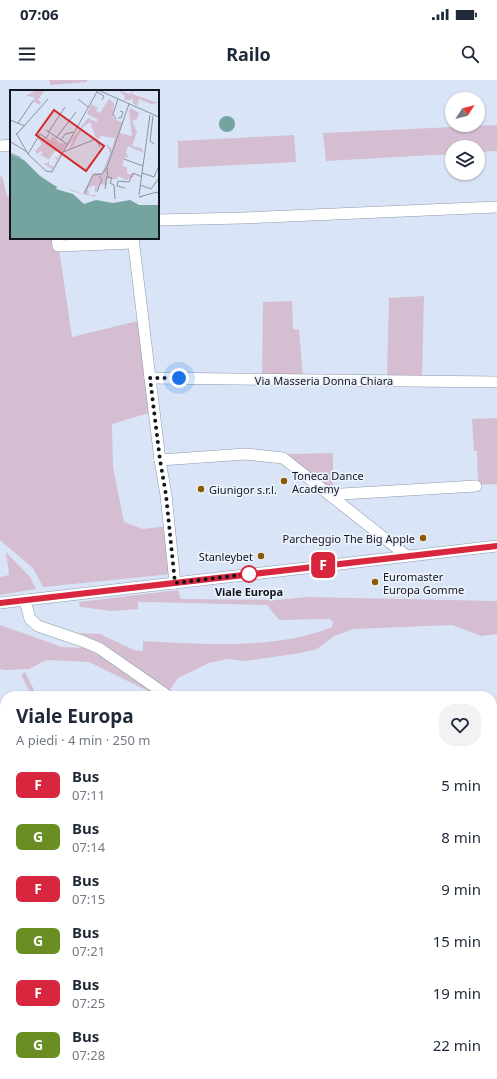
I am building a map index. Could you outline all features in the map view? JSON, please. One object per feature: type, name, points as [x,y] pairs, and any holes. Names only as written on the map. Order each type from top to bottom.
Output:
[{"type":"street","points":[[0,146],[10,145]]},
{"type":"street","points":[[159,220],[497,207]]},
{"type":"street","points":[[57,239],[58,246],[134,241],[160,460],[166,495],[175,583]]},
{"type":"street","name":"Via Masseria Donna Chiara","points":[[150,378],[497,382]]},
{"type":"street","points":[[160,460],[246,454],[276,456],[291,463],[407,556]]},
{"type":"street","points":[[334,497],[342,494],[476,486]]},
{"type":"street","points":[[0,603],[497,546]]},
{"type":"street","points":[[25,600],[30,619],[38,626],[99,648],[161,691]]},
{"type":"shaded area","points":[[49,80],[87,80],[87,82],[51,85]]},
{"type":"shaded area","points":[[224,116],[230,116],[235,121],[233,130],[230,132],[224,132],[219,127],[219,121]]},
{"type":"shaded area","points":[[497,125],[497,151],[485,152],[485,140],[445,140],[445,154],[326,161],[323,133],[445,127],[445,132],[485,132],[485,126]]},
{"type":"shaded area","points":[[294,135],[296,162],[178,168],[178,141]]},
{"type":"shaded area","points":[[2,176],[7,196],[10,197],[10,239],[54,239],[59,249],[72,337],[142,320],[152,412],[112,424],[113,467],[124,522],[143,529],[168,526],[172,574],[43,587],[33,568],[0,540],[0,177]]},
{"type":"shaded area","points":[[424,296],[422,379],[387,378],[389,298]]},
{"type":"shaded area","points":[[292,301],[293,329],[299,330],[303,378],[262,379],[263,302]]},
{"type":"shaded area","points":[[497,418],[497,484],[478,485],[477,451],[474,451],[472,419]]},
{"type":"shaded area","points":[[333,453],[333,490],[287,458],[288,454]]},
{"type":"shaded area","points":[[6,552],[30,577],[36,589],[0,595],[0,577],[9,575]]},
{"type":"shaded area","points":[[178,590],[181,599],[276,600],[307,597],[497,601],[497,634],[481,636],[452,625],[354,629],[334,636],[317,649],[300,653],[245,661],[227,659],[209,663],[178,678],[169,691],[100,643],[79,633],[100,634],[134,650],[143,651],[143,641],[239,644],[287,639],[332,627],[333,621],[329,619],[279,620],[267,605],[138,602],[138,609],[112,611],[80,607],[79,602]]},
{"type":"shaded area","points":[[0,625],[62,647],[84,648],[100,656],[151,691],[148,691],[89,662],[46,660],[29,669],[0,669]]},
{"type":"shaded area","points":[[25,672],[34,691],[29,691],[21,675]]},
{"type":"bus line","name":"F","points":[[0,603],[497,546]]},
{"type":"place","name":"Toneca Dance Academy","points":[[284,481]]},
{"type":"place","name":"Giunigor s.r.l.","points":[[201,489]]},
{"type":"place","name":"Parcheggio The Big Apple","points":[[423,538]]},
{"type":"place","name":"Stanleybet","points":[[261,556]]},
{"type":"place","name":"Viale Europa","points":[[249,574]]},
{"type":"place","name":"Euromaster Europa Gomme","points":[[375,582]]},
{"type":"route","points":[[179,378],[150,378],[170,525],[175,583],[249,574]]}]
